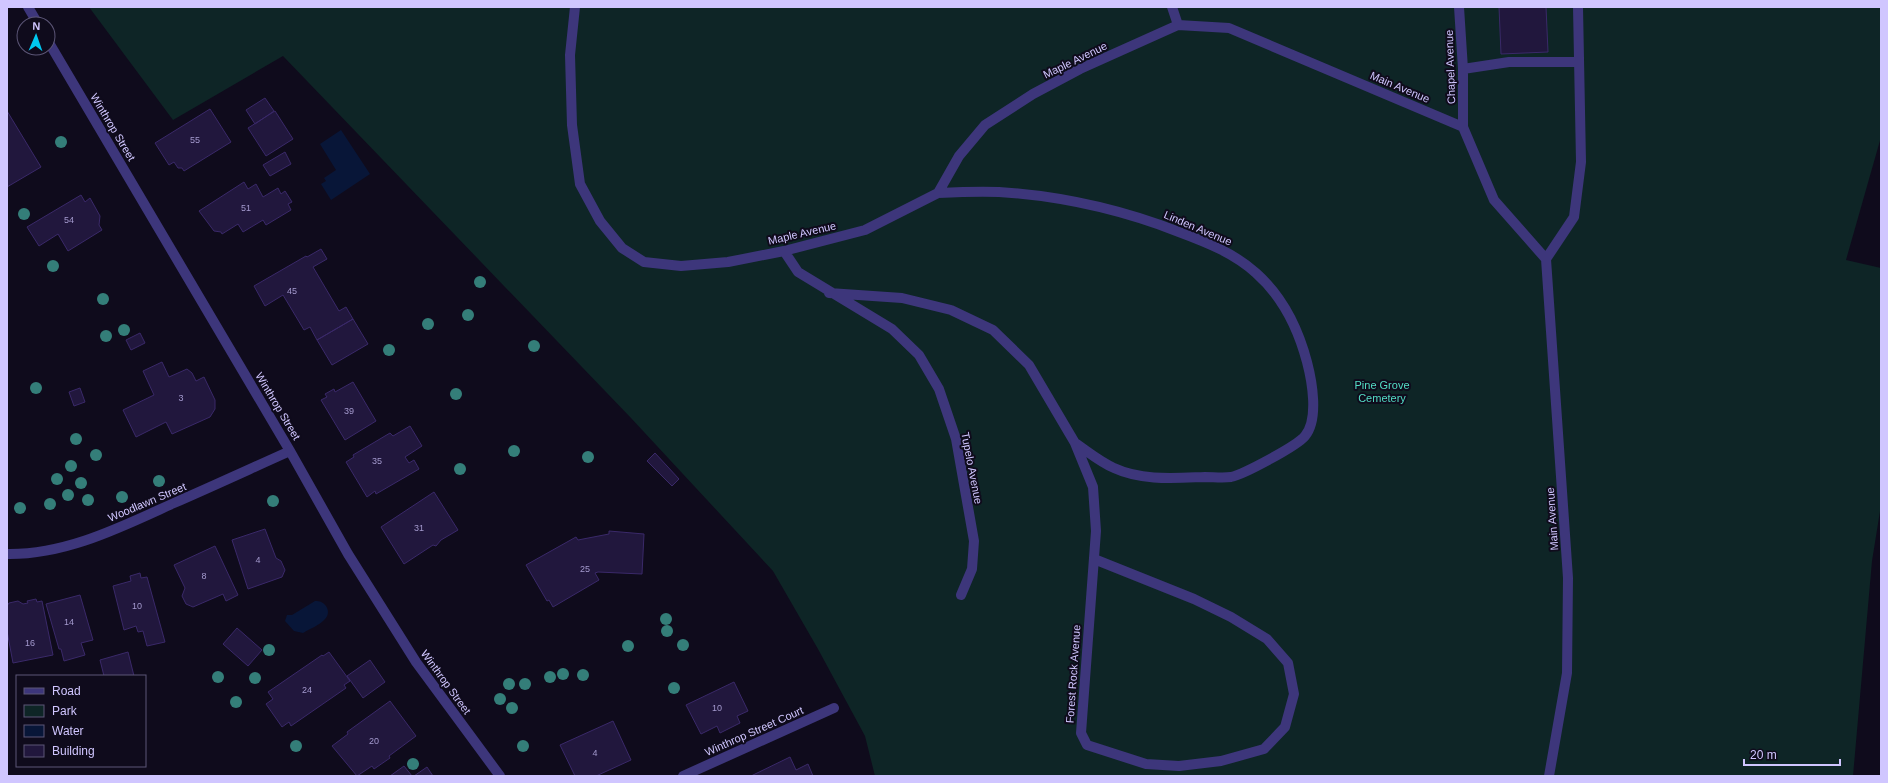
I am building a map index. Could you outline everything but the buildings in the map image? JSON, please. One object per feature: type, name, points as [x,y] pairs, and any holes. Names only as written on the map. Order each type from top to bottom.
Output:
[{"type":"street","points":[[28,7],[33,16]]},
{"type":"street","name":"Maple Avenue","points":[[575,7],[570,55],[572,124],[580,184],[600,221],[622,248],[644,262],[681,266],[728,262],[784,251],[865,230],[938,193],[959,156],[984,125],[1032,94],[1080,69],[1178,25]]},
{"type":"street","points":[[1172,7],[1178,25]]},
{"type":"street","name":"Chapel Avenue","points":[[1459,7],[1463,69],[1463,127]]},
{"type":"street","points":[[1463,127],[1494,200],[1546,259],[1574,217],[1581,162],[1578,7]]},
{"type":"street","name":"Main Avenue","points":[[1178,25],[1229,28],[1463,127]]},
{"type":"street","name":"Winthrop Street","points":[[56,55],[290,451],[348,554],[416,662],[500,776]]},
{"type":"street","points":[[1463,69],[1509,62],[1579,62]]},
{"type":"street","name":"Linden Avenue","points":[[938,193],[998,192],[1045,196],[1091,204],[1139,216],[1200,240],[1235,257],[1257,274],[1284,305],[1300,338],[1312,384],[1312,418],[1305,436],[1272,459],[1232,477],[1166,479],[1140,476],[1113,468],[1075,444]]},
{"type":"street","name":"Tupelo Avenue","points":[[784,251],[798,272],[829,293],[892,329],[919,355],[939,389],[956,439],[974,541],[972,569],[961,595]]},
{"type":"street","name":"Main Avenue","points":[[1546,259],[1568,578],[1567,673],[1550,776]]},
{"type":"street","name":"Forest Rock Avenue","points":[[829,293],[902,298],[951,310],[993,330],[1029,365],[1075,444],[1092,487],[1096,531],[1081,733],[1087,745],[1146,764],[1179,766],[1221,761],[1264,749],[1285,727],[1294,694],[1288,663],[1267,639],[1231,617],[1194,599],[1094,559]]},
{"type":"street","name":"Woodlawn Street","points":[[7,554],[34,553],[74,545],[125,525],[290,451]]},
{"type":"street","name":"Winthrop Street Court","points":[[684,776],[834,708]]},
{"type":"green space","name":"Pine Grove Cemetery","points":[[89,7],[1881,7],[1881,137],[1846,260],[1881,268],[1881,505],[1872,561],[1853,776],[875,776],[865,736],[818,649],[773,571],[631,418],[283,56],[173,120]]},
{"type":"water","points":[[341,130],[370,174],[331,200],[321,184],[326,181],[324,178],[336,170],[320,144]]},
{"type":"water","points":[[315,601],[321,602],[326,606],[328,611],[325,619],[321,623],[303,633],[294,631],[285,621],[287,615],[292,615]]}]
